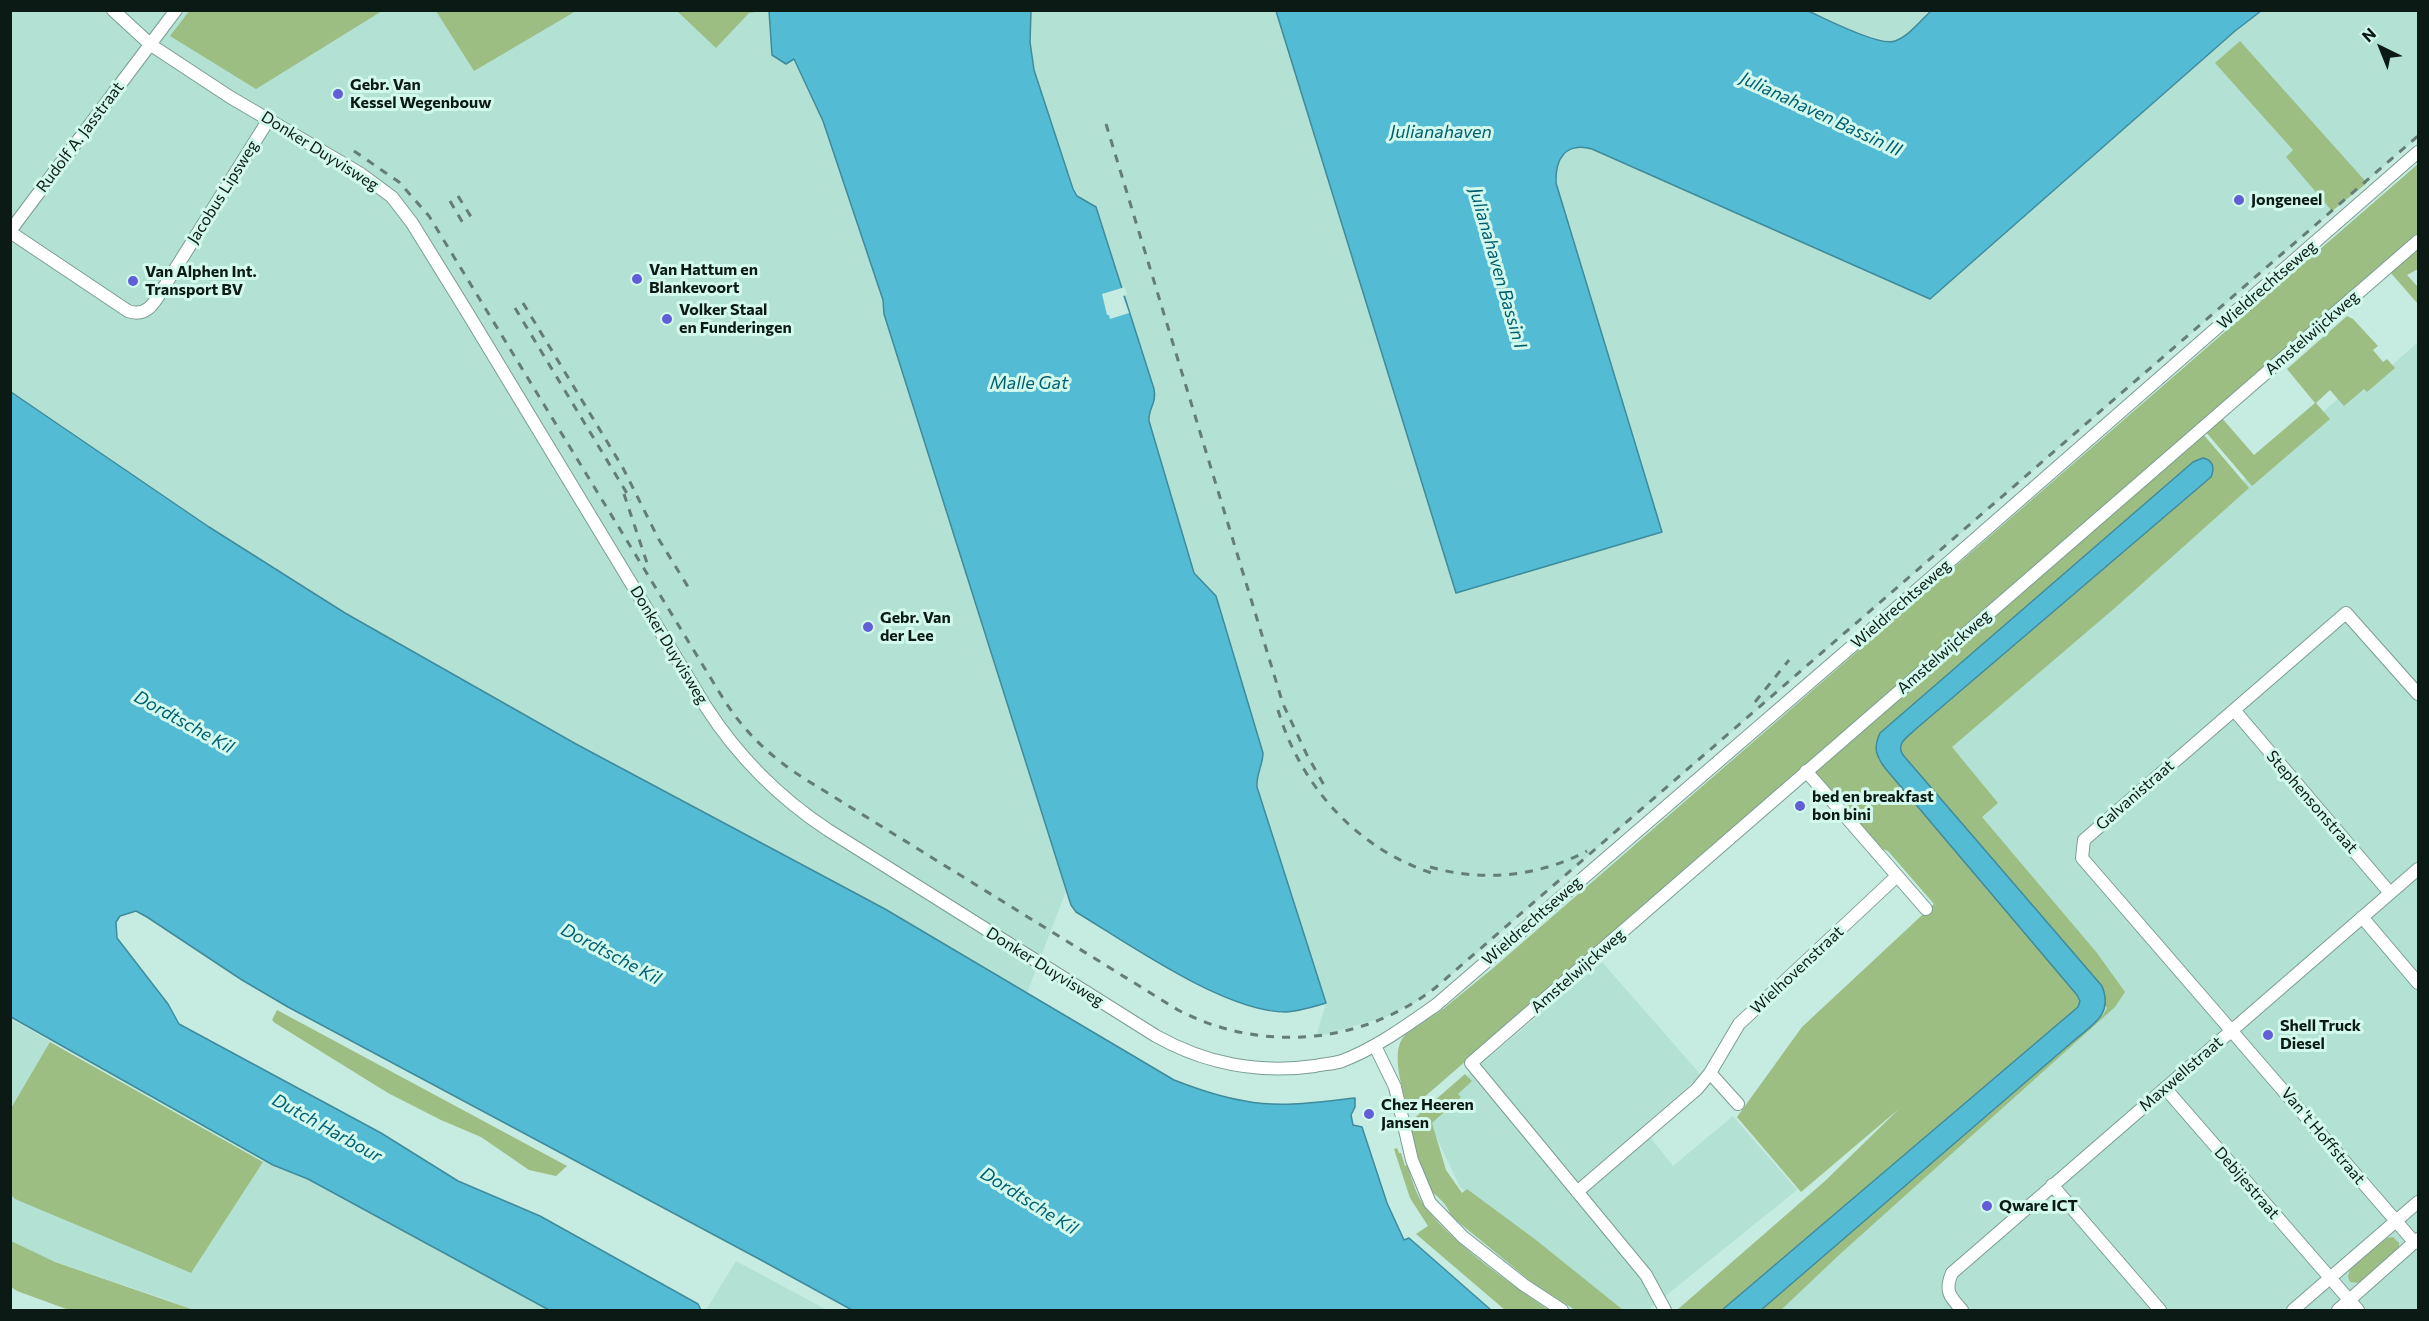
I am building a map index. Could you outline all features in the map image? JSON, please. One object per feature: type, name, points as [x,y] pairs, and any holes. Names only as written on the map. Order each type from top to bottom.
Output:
[{"type":"street","name":"Donker Duyvisweg","points":[[113,10],[152,45],[230,97],[361,174],[392,197],[412,223],[564,469],[711,714],[749,766],[777,793],[828,831],[1184,1051],[1212,1061],[1264,1069],[1298,1068],[1338,1062],[1375,1046]]},
{"type":"street","name":"Rudolf A. Jasstraat","points":[[10,231],[152,45],[176,10]]},
{"type":"street","name":"Jacobus Lipsweg","points":[[10,231],[128,310],[137,313],[146,311],[159,296],[269,118]]},
{"type":"street","name":"Wieldrechtseweg","points":[[1375,1046],[1436,1005],[1921,587],[2418,152]]},
{"type":"street","name":"Amstelwijckweg","points":[[1577,1192],[1471,1063],[2418,241]]},
{"type":"street","name":"Galvanistraat","points":[[2233,1030],[2082,858],[2084,840],[2346,613],[2418,694]]},
{"type":"street","name":"Stephensonstraat","points":[[2234,710],[2390,893]]},
{"type":"street","points":[[1806,771],[1926,909]]},
{"type":"street","name":"Maxwellstraat","points":[[1962,1311],[1950,1296],[1947,1283],[1952,1273],[2418,869]]},
{"type":"street","name":"Wielhovenstraat","points":[[1577,1192],[1696,1089],[1710,1073],[1739,1024],[1897,876]]},
{"type":"street","points":[[2362,917],[2418,983]]},
{"type":"street","name":"Van 't Hoffstraat","points":[[2233,1030],[2416,1241]]},
{"type":"street","points":[[1375,1046],[1395,1087],[1412,1160],[1430,1203],[1463,1237],[1524,1285],[1562,1311]]},
{"type":"street","points":[[1710,1073],[1738,1104]]},
{"type":"street","name":"Debijestraat","points":[[2165,1088],[2354,1306]]},
{"type":"street","points":[[2052,1185],[2160,1311]]},
{"type":"street","points":[[1577,1192],[1646,1275],[1665,1311]]},
{"type":"street","points":[[2293,1311],[2418,1202]]},
{"type":"street","points":[[2338,1311],[2354,1306],[2416,1241]]},
{"type":"shaded area","points":[[11,11],[769,11],[823,121],[883,300],[884,314],[1066,891],[1027,993],[885,909],[576,744],[345,613],[209,527],[11,392]]},
{"type":"shaded area","points":[[1031,11],[1276,11],[1456,593],[1662,532],[1556,183],[1555,170],[1559,159],[1573,148],[1581,146],[1592,149],[1930,299],[2258,11],[2418,11],[2418,137],[1450,976],[1414,1003],[1388,1016],[1316,1037],[1326,1003],[1257,787],[1256,779],[1263,761],[1263,753],[1216,596],[1198,580],[1189,560],[1149,421],[1148,414],[1155,402],[1154,389],[1101,221],[1073,189],[1034,70],[1030,42]]},
{"type":"shaded area","points":[[1808,11],[1931,11],[1906,34],[1895,41],[1887,41],[1849,30]]},
{"type":"shaded area","points":[[2418,342],[2418,1310],[1778,1310],[2119,995],[1923,759],[2356,383],[2363,391]]},
{"type":"shaded area","points":[[1602,962],[1701,1075],[1642,1127],[1673,1166],[1733,1116],[1797,1190],[1648,1310],[1615,1310],[1460,1187],[1429,1122],[1469,1074]]},
{"type":"shaded area","points":[[11,1019],[51,1042],[11,1107]]},
{"type":"shaded area","points":[[273,1146],[563,1310],[191,1310],[171,1301],[38,1256],[11,1241],[10,1196],[190,1273]]},
{"type":"shaded area","points":[[736,1261],[827,1310],[706,1310]]},
{"type":"green space","points":[[190,10],[382,11],[256,89],[170,36]]},
{"type":"green space","points":[[769,10],[749,13],[716,48],[677,11]]},
{"type":"green space","points":[[436,11],[576,11],[474,71]]},
{"type":"green space","points":[[2240,41],[2367,183],[2332,211],[2286,157],[2293,150],[2215,63]]},
{"type":"green space","points":[[2418,164],[2418,235],[1414,1106],[1406,1104],[1398,1059],[1398,1050],[1405,1035],[1443,1009],[1492,969]]},
{"type":"green space","points":[[2418,247],[2418,269],[2407,275],[2418,287],[2418,304],[2390,272]]},
{"type":"green space","points":[[2347,316],[2353,319],[2378,346],[2373,350],[2383,362],[2387,359],[2395,368],[2367,392],[2364,389],[2344,406],[2330,390],[2316,403],[2330,419],[2252,486],[2205,431],[2221,417],[2254,455],[2315,403],[2287,369]]},
{"type":"green space","points":[[2203,434],[2249,488],[2116,607],[1952,747],[1998,803],[1982,817],[2097,953],[2125,992],[2115,1007],[1781,1310],[1761,1310],[2071,1043],[2103,1015],[2107,1008],[1903,755],[1901,747],[1904,740],[1917,728],[2211,477],[2193,462],[1880,733],[1878,759],[2078,995],[2080,1001],[2078,1007],[1722,1310],[1677,1310],[1825,1181],[1900,1108],[1801,1192],[1737,1117],[1802,1027],[1934,904],[1816,774],[1816,768]]},
{"type":"green space","points":[[277,1010],[567,1166],[556,1176],[529,1170],[481,1137],[388,1093],[275,1023],[272,1020]]},
{"type":"green space","points":[[50,1042],[263,1162],[191,1273],[15,1199],[11,1195],[11,1108]]},
{"type":"green space","points":[[1465,1074],[1472,1081],[1458,1094],[1461,1097],[1432,1123],[1446,1170],[1462,1193],[1467,1189],[1536,1240],[1623,1310],[1575,1310],[1534,1284],[1451,1216],[1444,1203],[1428,1187],[1419,1165],[1410,1122]]},
{"type":"green space","points":[[1397,1148],[1405,1166],[1407,1165],[1420,1199],[1434,1218],[1464,1247],[1549,1310],[1505,1310],[1416,1234],[1428,1226],[1410,1198],[1394,1149]]},
{"type":"green space","points":[[2393,1237],[2399,1243],[2399,1249],[2359,1283],[2350,1282],[2348,1277],[2350,1269],[2387,1238]]},
{"type":"green space","points":[[11,1241],[55,1262],[194,1310],[69,1310],[17,1291],[11,1287]]},
{"type":"water","name":"Malle Gat","points":[[769,11],[1031,11],[1030,42],[1034,70],[1073,189],[1077,196],[1096,207],[1154,389],[1149,421],[1194,573],[1216,596],[1263,753],[1257,787],[1326,1003],[1286,1012],[1262,1009],[1235,1001],[1207,989],[1150,958],[1076,912],[1071,905],[884,314],[883,300],[823,121],[794,59],[786,64],[772,55]]},
{"type":"water","name":"Julianahaven","points":[[1276,11],[1808,11],[1865,36],[1888,42],[1905,35],[1931,11],[2261,11],[2235,31],[1930,299],[1592,149],[1583,147],[1569,150],[1560,159],[1556,183],[1662,532],[1456,593]]},
{"type":"water","points":[[11,392],[209,527],[345,613],[576,744],[885,909],[1174,1080],[1218,1095],[1259,1103],[1300,1104],[1355,1098],[1355,1107],[1351,1115],[1353,1125],[1362,1127],[1387,1203],[1404,1240],[1409,1238],[1491,1310],[852,1310],[288,1007],[136,911],[120,916],[116,922],[117,938],[168,1004],[179,1024],[381,1133],[458,1181],[540,1216],[698,1304],[701,1310],[549,1310],[308,1179],[273,1165],[11,1017]]},
{"type":"water","points":[[2203,458],[2212,465],[2211,477],[1917,728],[1904,740],[1901,747],[1903,755],[2102,986],[2105,996],[2103,1012],[2093,1025],[1761,1310],[1722,1310],[2078,1007],[2080,1001],[2077,995],[1885,768],[1879,760],[1877,743],[1880,733],[2193,462]]},
{"type":"pier","points":[[1125,287],[1127,295],[1123,296],[1129,313],[1110,319],[1102,294]]},
{"type":"railway","points":[[1106,124],[1283,704],[1324,785]]},
{"type":"railway","points":[[354,151],[399,182],[429,216],[721,695],[738,720],[758,742],[805,779],[1178,1010],[1210,1024],[1243,1033],[1276,1037],[1310,1037],[1375,1022],[1406,1007],[1435,988],[2418,136]]},
{"type":"railway","points":[[458,196],[473,220]]},
{"type":"railway","points":[[450,201],[464,225]]},
{"type":"railway","points":[[523,303],[623,468],[658,538],[690,590]]},
{"type":"railway","points":[[515,308],[631,500]]},
{"type":"railway","points":[[624,494],[647,563]]},
{"type":"railway","points":[[1755,702],[1789,660]]},
{"type":"railway","points":[[1278,710],[1288,739],[1302,765],[1318,790],[1337,813],[1383,850],[1410,865],[1438,875]]},
{"type":"railway","points":[[1430,867],[1470,874],[1510,874],[1549,867],[1587,851]]},
{"type":"place","name":"Gebr. Van Kessel Wegenbouw","points":[[338,94]]},
{"type":"place","name":"Jongeneel","points":[[2239,200]]},
{"type":"place","name":"Van Hattum en Blankevoort","points":[[637,279]]},
{"type":"place","name":"Van Alphen Int. Transport BV","points":[[133,281]]},
{"type":"place","name":"Volker Staal en Funderingen","points":[[667,319]]},
{"type":"place","name":"Gebr. Van der Lee","points":[[868,627]]},
{"type":"place","name":"bed en breakfast bon bini","points":[[1800,806]]},
{"type":"place","name":"Shell Truck Diesel","points":[[2268,1035]]},
{"type":"place","name":"Chez Heeren Jansen","points":[[1369,1114]]},
{"type":"place","name":"Qware ICT","points":[[1987,1206]]},
{"type":"water label","name":"Julianahaven Bassin III","points":[[1821,114]]},
{"type":"water label","name":"Julianahaven Bassin I","points":[[1498,268]]},
{"type":"water label","name":"Dordtsche Kil","points":[[184,722]]},
{"type":"water label","name":"Dordtsche Kil","points":[[611,954]]},
{"type":"water label","name":"Dutch Harbour","points":[[327,1128]]},
{"type":"water label","name":"Dordtsche Kil","points":[[1029,1201]]}]
